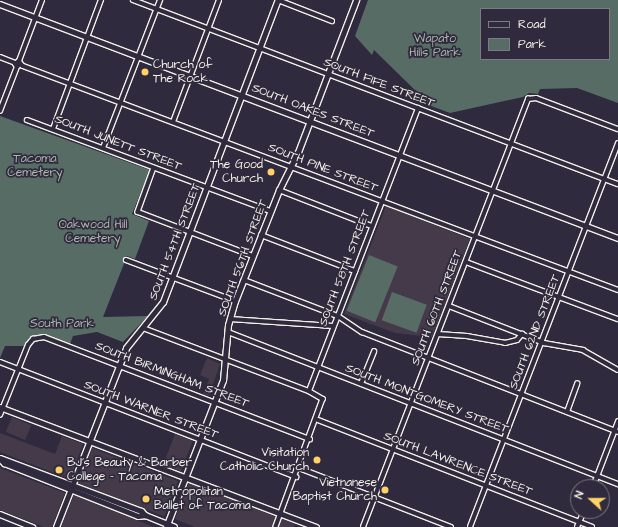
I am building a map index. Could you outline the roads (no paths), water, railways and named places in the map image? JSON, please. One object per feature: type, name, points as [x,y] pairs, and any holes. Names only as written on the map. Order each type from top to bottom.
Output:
[{"type":"main road","name":"SOUTH 56TH STREET","points":[[167,526],[201,440],[224,375],[228,332],[235,301],[278,190],[291,167],[310,121],[356,0]]},
{"type":"main road","points":[[0,459],[4,463],[141,511],[145,516],[167,526],[174,527]]},
{"type":"street","points":[[0,111],[42,0]]},
{"type":"street","points":[[53,129],[101,0]]},
{"type":"street","name":"SOUTH FIFE STREET","points":[[133,0],[618,184]]},
{"type":"street","points":[[103,148],[122,103],[160,0]]},
{"type":"street","points":[[173,122],[219,0]]},
{"type":"street","points":[[278,0],[332,21]]},
{"type":"street","name":"SOUTH 54TH STREET","points":[[56,527],[119,364],[128,345],[159,310],[173,278],[278,0]]},
{"type":"street","name":"SOUTH OAKES STREET","points":[[0,4],[618,238]]},
{"type":"street","name":"SOUTH PINE STREET","points":[[0,57],[618,290]]},
{"type":"street","name":"SOUTH 60TH STREET","points":[[363,527],[530,97],[618,129]]},
{"type":"street","name":"SOUTH 58TH STREET","points":[[309,391],[418,108]]},
{"type":"street","name":"SOUTH JUNETT STREET","points":[[27,120],[270,211]]},
{"type":"street","name":"SOUTH 62ND STREET","points":[[470,527],[618,144]]},
{"type":"street","points":[[154,168],[138,212],[253,256]]},
{"type":"street","points":[[278,190],[372,226]]},
{"type":"street","points":[[261,235],[355,271]]},
{"type":"street","points":[[126,260],[235,301]]},
{"type":"street","points":[[466,262],[618,319]]},
{"type":"street","points":[[244,280],[338,316],[362,332],[616,431]]},
{"type":"street","points":[[448,306],[542,342],[583,350],[618,370]]},
{"type":"street","points":[[230,319],[334,326]]},
{"type":"street","points":[[143,328],[309,391],[323,399],[318,420],[276,527]]},
{"type":"street","name":"SOUTH MONTGOMERY STREET","points":[[228,332],[618,484]]},
{"type":"street","points":[[438,334],[467,336],[504,343],[517,340],[522,334]]},
{"type":"street","name":"SOUTH BIRMINGHAM STREET","points":[[18,369],[28,345],[35,338],[46,338],[119,364],[310,439]]},
{"type":"street","points":[[361,384],[374,352]]},
{"type":"street","name":"SOUTH WARNER STREET","points":[[0,362],[296,477]]},
{"type":"street","points":[[0,415],[1,408],[18,369]]},
{"type":"street","points":[[567,412],[577,384]]},
{"type":"street","points":[[1,408],[316,527]]},
{"type":"street","name":"SOUTH LAWRENCE STREET","points":[[318,420],[592,527]]},
{"type":"street","points":[[596,479],[616,431],[618,422]]},
{"type":"street","points":[[299,468],[451,527]]},
{"type":"street","points":[[0,514],[33,527]]},
{"type":"street","points":[[577,527],[580,519]]},
{"type":"place","name":"Church of The Rock","points":[[145,72]]},
{"type":"place","name":"The Good Church","points":[[271,172]]},
{"type":"place","name":"Visitation Catholic Church","points":[[317,460]]},
{"type":"place","name":"BJ's Beauty & Barber College - Tacoma","points":[[59,470]]},
{"type":"place","name":"Vietnanese Baptist Church","points":[[385,490]]},
{"type":"place","name":"Metropolitan Ballet of Tacoma","points":[[146,499]]},
{"type":"park label","name":"Wapato Hills Park","points":[[435,46]]},
{"type":"park label","name":"Tacoma Cemetery","points":[[35,166]]},
{"type":"park label","name":"Oakwood Hill Cemetery","points":[[93,232]]},
{"type":"park label","name":"South Park","points":[[62,324]]}]
